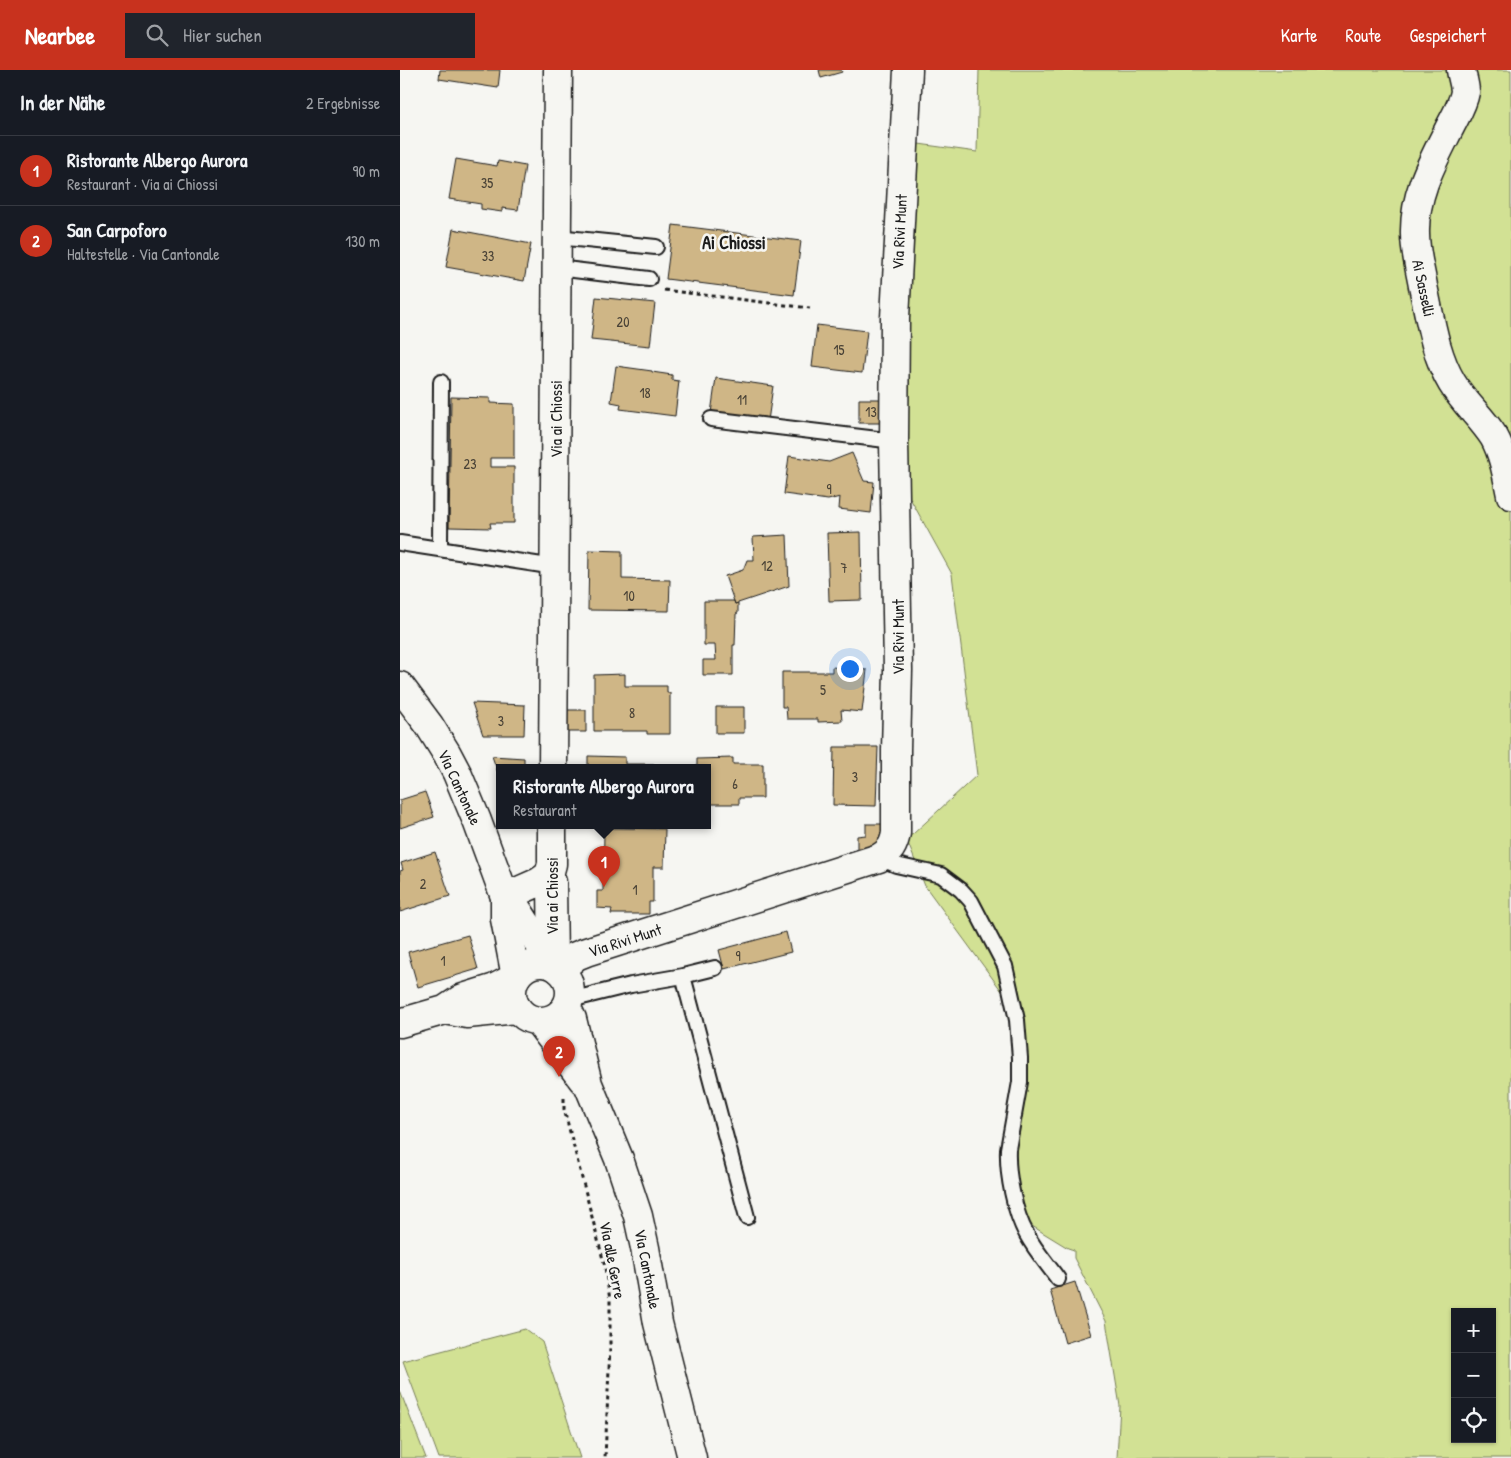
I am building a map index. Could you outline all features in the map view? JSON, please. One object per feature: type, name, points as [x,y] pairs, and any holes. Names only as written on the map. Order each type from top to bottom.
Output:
[{"type":"street","name":"Via ai Chiossi","points":[[553,764],[558,70]]},
{"type":"street","name":"Via Rivi Munt","points":[[556,967],[586,952],[880,858],[891,849],[896,833],[898,635],[894,441],[895,318],[908,70]]},
{"type":"street","name":"Ai Sasselli","points":[[1461,70],[1465,92],[1420,192],[1415,214],[1415,235],[1427,305],[1441,359],[1451,382],[1494,439],[1504,461],[1511,495]]},
{"type":"street","name":"Via Cantonale","points":[[400,686],[429,724],[457,773],[477,822],[505,897],[505,919],[516,977]]},
{"type":"street","name":"Via ai Chiossi","points":[[552,829],[552,864],[549,875],[552,882],[556,967]]},
{"type":"street","points":[[505,897],[539,882],[549,875]]},
{"type":"street","name":"Via Cantonale","points":[[505,897],[515,906],[556,967]]},
{"type":"street","points":[[445,1010],[467,1014],[501,1012],[527,1015],[546,1021],[554,1018],[568,1004],[571,991],[566,976],[556,967],[536,963],[521,970],[516,977],[512,993],[527,1015]]},
{"type":"street","points":[[400,1023],[445,1010],[463,998],[495,988],[516,977]]},
{"type":"street","name":"Via Cantonale","points":[[568,1004],[576,1032],[585,1081],[619,1159],[638,1216],[658,1323],[692,1458]]},
{"type":"street","name":"Via Cantonale","points":[[527,1015],[585,1081]]},
{"type":"lane","points":[[557,237],[656,247]]},
{"type":"lane","points":[[557,268],[649,279]]},
{"type":"lane","points":[[440,549],[441,382]]},
{"type":"lane","points":[[710,419],[894,441]]},
{"type":"lane","points":[[400,543],[555,567]]},
{"type":"lane","points":[[880,858],[896,865],[941,875],[962,890],[975,909],[1005,966],[1017,1020],[1020,1058],[1020,1082],[1008,1149],[1010,1182],[1021,1222],[1027,1236],[1058,1279]]},
{"type":"lane","points":[[568,1004],[631,985],[715,968]]},
{"type":"lane","points":[[683,976],[747,1217]]},
{"type":"path","points":[[649,279],[649,288],[810,308]]},
{"type":"path","name":"Via alle Gerre","points":[[585,1081],[564,1094],[564,1109],[605,1267],[610,1300],[606,1458]]},
{"type":"green space","points":[[979,70],[1511,70],[1511,1458],[1117,1458],[1120,1406],[1106,1321],[1074,1258],[1074,1250],[1019,1218],[1005,1154],[1020,1016],[925,886],[906,838],[913,834],[977,775],[952,574],[895,471],[904,142],[977,152]]},
{"type":"green space","points":[[525,1329],[542,1342],[580,1458],[439,1458],[403,1361]]},
{"type":"green space","points":[[400,1391],[426,1458],[400,1458]]},
{"type":"building","points":[[440,70],[500,70],[498,88],[439,79]]},
{"type":"building","points":[[819,70],[841,70],[842,72],[821,78]]},
{"type":"building","points":[[456,159],[497,166],[498,161],[525,166],[518,210],[502,208],[502,212],[481,209],[481,204],[449,199]]},
{"type":"building","points":[[673,225],[801,241],[794,295],[666,279]]},
{"type":"building","points":[[453,229],[531,244],[524,281],[446,267]]},
{"type":"building","points":[[596,297],[655,303],[650,346],[591,340]]},
{"type":"building","points":[[817,325],[867,331],[862,373],[812,367]]},
{"type":"building","points":[[616,366],[672,375],[672,380],[679,381],[675,416],[620,409],[621,404],[611,402]]},
{"type":"building","points":[[716,378],[773,386],[768,421],[711,413]]},
{"type":"building","points":[[451,397],[490,398],[490,403],[514,404],[514,458],[490,458],[490,467],[514,467],[514,523],[490,523],[491,528],[449,527]]},
{"type":"building","points":[[859,399],[884,399],[884,423],[859,423]]},
{"type":"building","points":[[852,453],[864,481],[874,482],[871,513],[839,509],[840,497],[828,500],[784,494],[789,456],[829,462]]},
{"type":"building","points":[[861,532],[862,600],[829,601],[827,533]]},
{"type":"building","points":[[787,535],[789,586],[735,604],[725,576],[743,570],[747,560],[754,560],[753,537]]},
{"type":"building","points":[[589,550],[622,551],[622,579],[670,580],[669,611],[588,610]]},
{"type":"building","points":[[704,601],[734,601],[735,604],[738,603],[735,645],[733,645],[733,675],[703,675],[703,660],[716,660],[715,645],[704,645]]},
{"type":"building","points":[[832,667],[867,670],[862,712],[841,710],[842,721],[818,722],[818,719],[787,719],[786,707],[782,707],[782,672],[832,672]]},
{"type":"building","points":[[625,674],[625,686],[667,686],[667,693],[670,693],[670,734],[647,734],[647,731],[594,731],[594,675]]},
{"type":"building","points":[[472,703],[525,705],[524,735],[483,735]]},
{"type":"building","points":[[716,707],[744,707],[744,733],[716,733]]},
{"type":"building","points":[[563,710],[586,710],[586,732],[563,732]]},
{"type":"building","points":[[834,747],[878,747],[876,806],[833,805]]},
{"type":"building","points":[[492,756],[524,758],[524,764],[496,764],[496,768]]},
{"type":"building","points":[[588,756],[625,757],[625,764],[588,764]]},
{"type":"building","points":[[733,758],[733,764],[763,764],[763,798],[739,798],[739,804],[711,804],[711,764],[697,764],[697,759]]},
{"type":"building","points":[[425,792],[434,817],[400,828],[400,800]]},
{"type":"building","points":[[866,824],[882,824],[883,847],[857,848],[857,836],[866,835]]},
{"type":"building","points":[[607,829],[665,829],[664,867],[653,867],[653,902],[649,902],[649,914],[611,914],[612,909],[597,908],[597,891],[603,891],[604,833],[607,833]]},
{"type":"building","points":[[435,852],[450,896],[400,912],[400,871],[403,870],[401,863]]},
{"type":"building","points":[[786,932],[791,952],[724,969],[719,950]]},
{"type":"building","points":[[468,935],[478,969],[418,987],[408,952]]},
{"type":"building","points":[[1075,1282],[1091,1335],[1065,1343],[1050,1290]]},
{"type":"place","name":"Ristorante Albergo Aurora","points":[[604,887]]},
{"type":"place","name":"San Carpoforo","points":[[559,1077]]},
{"type":"district","name":"Ai Chiossi","points":[[734,242]]}]
